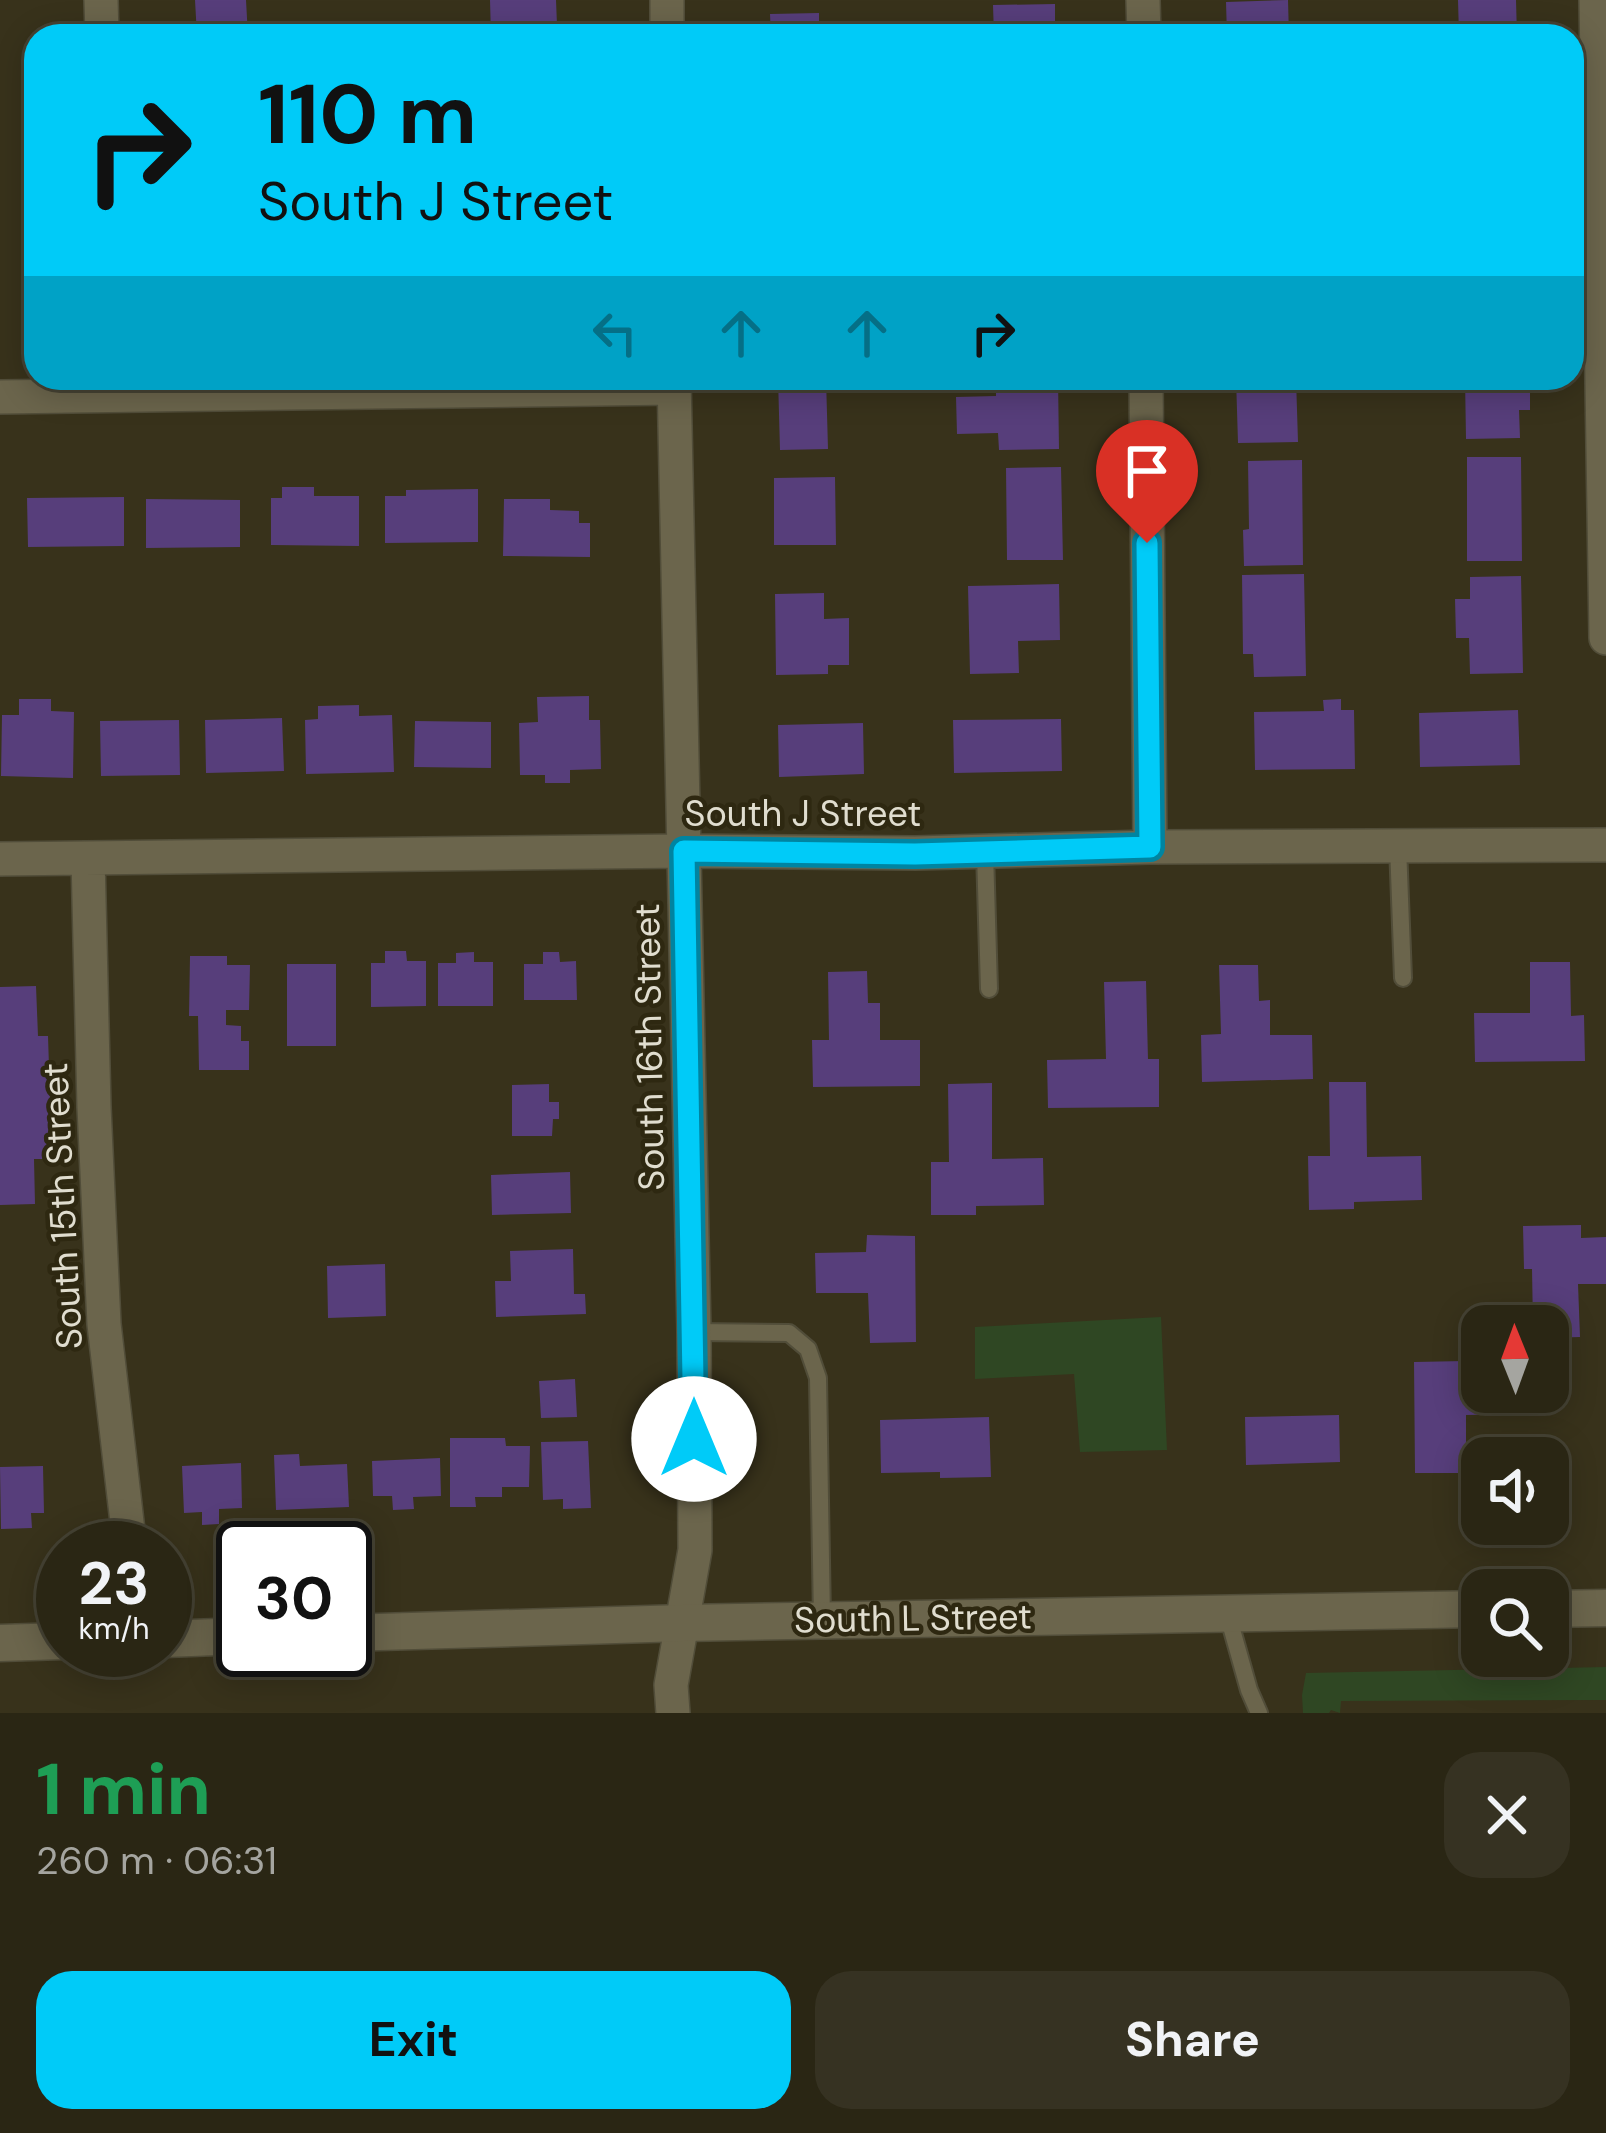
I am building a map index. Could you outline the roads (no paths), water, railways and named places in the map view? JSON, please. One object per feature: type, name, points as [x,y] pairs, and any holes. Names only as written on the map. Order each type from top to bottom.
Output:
[{"type":"street","points":[[1596,0],[1606,638]]},
{"type":"street","points":[[0,398],[72,390]]},
{"type":"street","name":"South 16th Street","points":[[673,1713],[671,1685],[695,1550],[674,390]]},
{"type":"street","points":[[1146,390],[1150,847]]},
{"type":"street","name":"South J Street","points":[[0,859],[1606,845]]},
{"type":"street","name":"South 15th Street","points":[[88,858],[104,1324],[127,1521]]},
{"type":"street","points":[[1569,1609],[1606,1608]]},
{"type":"street","name":"South L Street","points":[[372,1632],[1461,1609]]},
{"type":"street","points":[[0,1643],[36,1642]]},
{"type":"lane","points":[[1398,845],[1403,978]]},
{"type":"lane","points":[[985,851],[989,988]]},
{"type":"lane","points":[[694,1332],[789,1333],[808,1349],[818,1378],[822,1620]]},
{"type":"lane","points":[[1227,1612],[1259,1713]]}]
